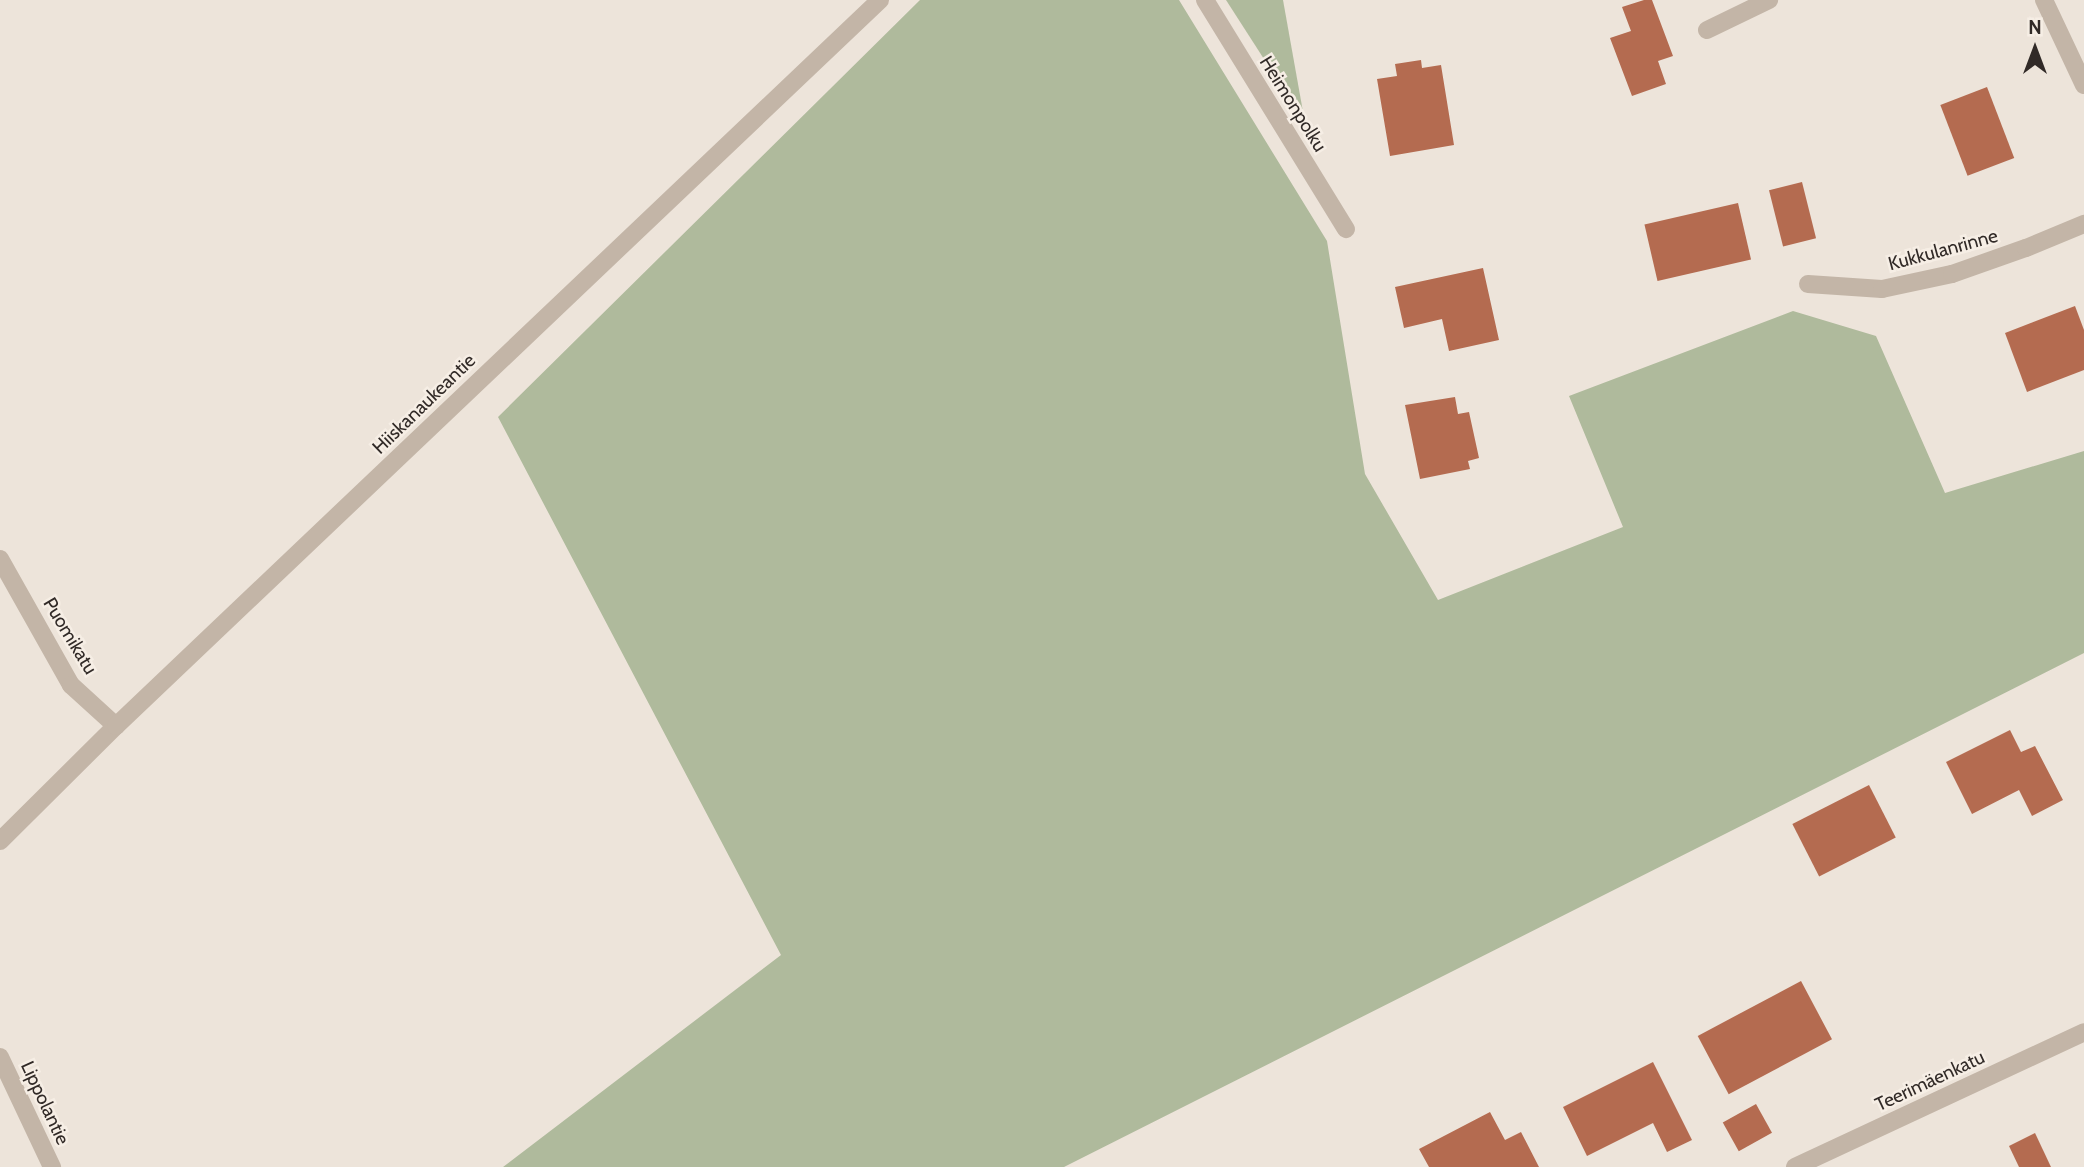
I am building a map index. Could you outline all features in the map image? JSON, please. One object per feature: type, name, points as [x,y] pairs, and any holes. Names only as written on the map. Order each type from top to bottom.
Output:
[{"type":"street","name":"Hiiskanaukeantie","points":[[0,841],[116,726],[880,0]]},
{"type":"street","name":"Heimonpolku","points":[[1205,0],[1346,229]]},
{"type":"street","points":[[1707,30],[1769,0]]},
{"type":"street","points":[[2044,0],[2080,65],[2084,85]]},
{"type":"street","name":"Kukkulanrinne","points":[[1808,284],[1882,289],[1952,274],[2084,224]]},
{"type":"street","name":"Puomikatu","points":[[0,559],[71,685],[116,726]]},
{"type":"street","name":"Teerimäenkatu","points":[[1795,1167],[2084,1032]]},
{"type":"street","name":"Lippolantie","points":[[0,1057],[52,1167]]},
{"type":"green space","points":[[920,0],[1179,0],[1327,241],[1365,474],[1438,600],[1623,527],[1569,396],[1793,311],[1876,336],[1945,493],[2084,451],[2084,653],[1064,1167],[503,1167],[781,955],[498,417]]},
{"type":"green space","points":[[1226,0],[1283,0],[1305,123]]},
{"type":"building","points":[[1652,0],[1673,56],[1658,61],[1666,84],[1632,96],[1610,38],[1631,31],[1622,7]]},
{"type":"building","points":[[1421,60],[1422,68],[1441,65],[1454,145],[1390,156],[1377,79],[1397,76],[1395,64]]},
{"type":"building","points":[[1987,87],[2014,158],[1968,176],[1940,105]]},
{"type":"building","points":[[1802,182],[1816,238],[1783,247],[1769,190]]},
{"type":"building","points":[[1738,203],[1751,260],[1658,281],[1644,225]]},
{"type":"building","points":[[1483,268],[1499,340],[1449,351],[1442,319],[1404,328],[1395,287]]},
{"type":"building","points":[[2075,306],[2084,330],[2084,370],[2027,392],[2005,333]]},
{"type":"building","points":[[1455,397],[1458,414],[1469,412],[1479,458],[1468,461],[1470,469],[1420,479],[1405,405]]},
{"type":"building","points":[[2010,730],[2021,752],[2035,746],[2063,800],[2032,816],[2019,790],[1972,814],[1946,762]]},
{"type":"building","points":[[1869,785],[1896,838],[1819,877],[1792,824]]},
{"type":"building","points":[[1801,981],[1832,1039],[1729,1094],[1698,1036]]},
{"type":"building","points":[[1653,1062],[1692,1140],[1667,1152],[1653,1123],[1587,1156],[1563,1107]]},
{"type":"building","points":[[1756,1104],[1772,1133],[1739,1151],[1723,1122]]},
{"type":"building","points":[[1490,1112],[1505,1140],[1521,1132],[1539,1167],[1429,1167],[1419,1149]]},
{"type":"building","points":[[2035,1133],[2051,1167],[2019,1167],[2009,1146]]}]
